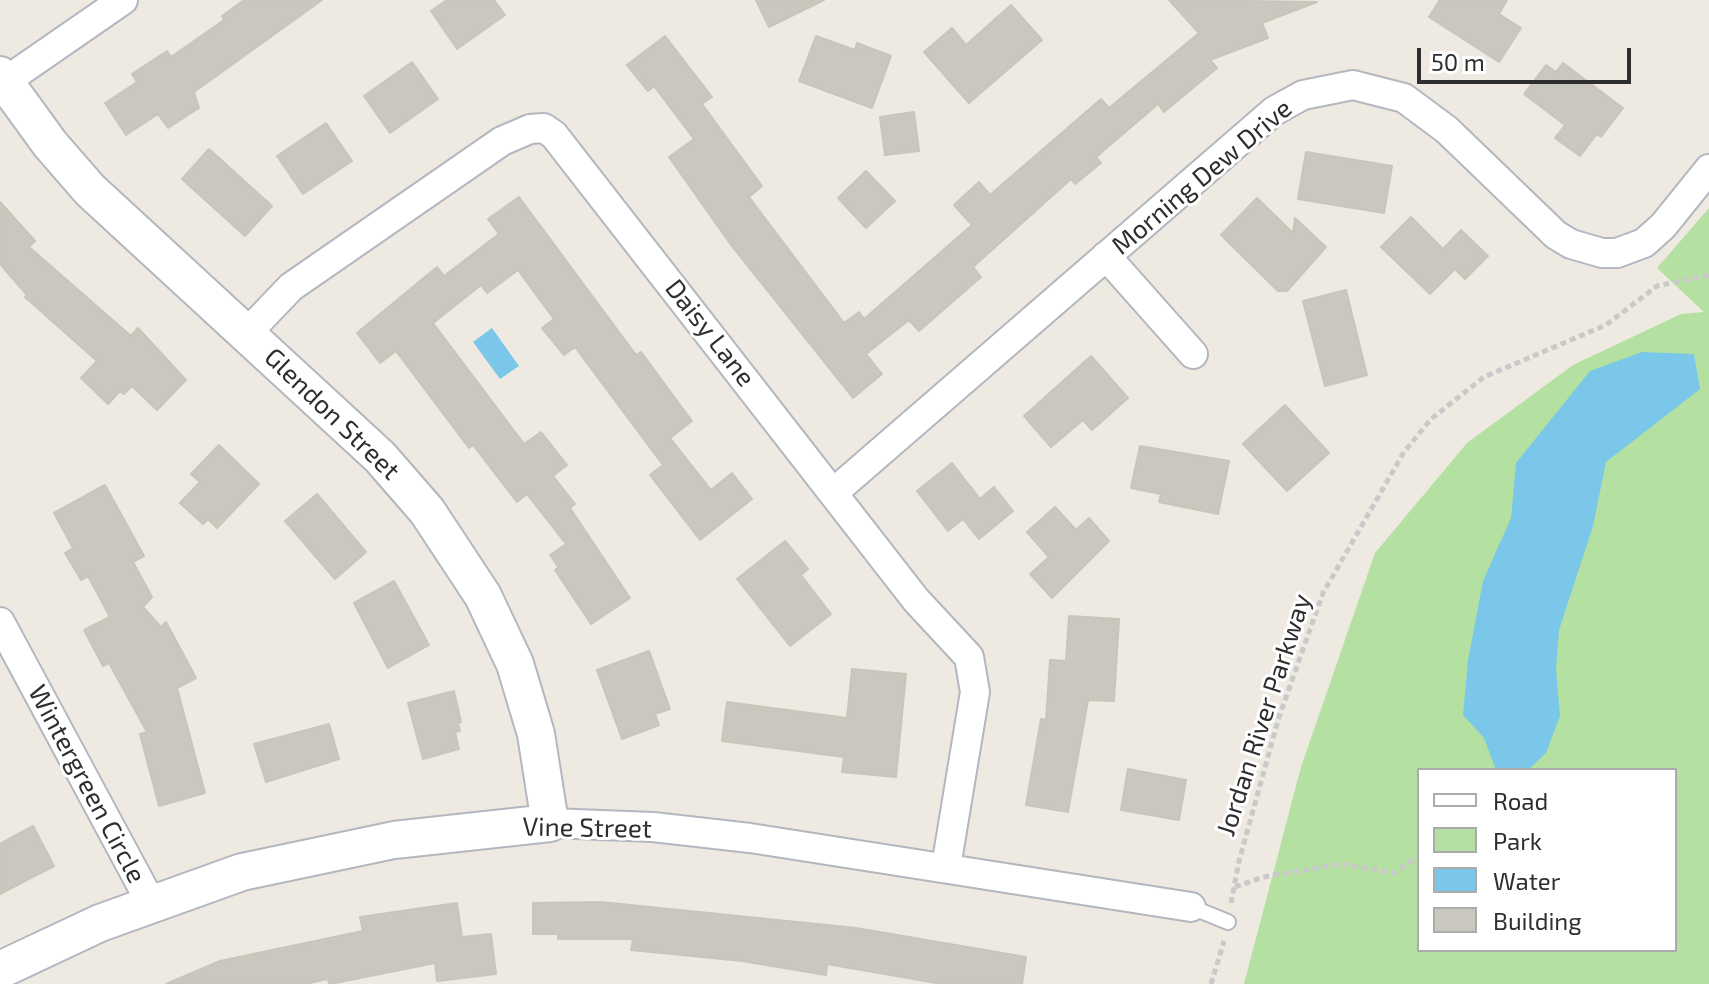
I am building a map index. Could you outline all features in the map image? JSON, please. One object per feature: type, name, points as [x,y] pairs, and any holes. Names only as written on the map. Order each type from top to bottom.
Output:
[{"type":"street","points":[[2,81],[123,0]]},
{"type":"street","name":"Glendon Street","points":[[2,81],[90,190],[380,457],[427,511],[467,568],[515,664],[536,734],[550,823]]},
{"type":"street","name":"Morning Dew Drive","points":[[833,493],[1274,111],[1311,92],[1353,85],[1387,91],[1420,107],[1545,225],[1571,244],[1602,253],[1617,253],[1644,243],[1705,184]]},
{"type":"street","name":"Daisy Lane","points":[[247,333],[291,287],[502,141],[530,129],[544,128],[573,156],[916,600],[960,643],[974,674],[975,692],[946,867]]},
{"type":"street","points":[[1106,256],[1193,354]]},
{"type":"street","name":"Wintergreen Circle","points":[[0,622],[151,903]]},
{"type":"street","name":"Vine Street","points":[[0,970],[151,903],[242,872],[341,849],[446,833],[550,823],[702,832],[1191,907]]},
{"type":"street","points":[[0,978],[4,984]]},
{"type":"lane","points":[[1191,907],[1228,922]]},
{"type":"path","name":"Jordan River Parkway","points":[[1211,984],[1219,968],[1234,888],[1279,717],[1323,593],[1404,452],[1431,419],[1484,377],[1606,325],[1657,286],[1709,275]]},
{"type":"path","points":[[1234,888],[1263,877],[1341,864],[1394,873],[1417,857]]},
{"type":"green space","points":[[1709,208],[1709,984],[1244,984],[1301,767],[1375,553],[1467,443],[1573,365],[1681,314],[1704,312],[1657,268]]},
{"type":"water","points":[[492,328],[519,366],[500,379],[473,342]]},
{"type":"water","points":[[1642,352],[1694,354],[1700,389],[1606,462],[1593,526],[1559,630],[1556,670],[1560,716],[1546,753],[1530,768],[1495,768],[1484,738],[1463,715],[1468,660],[1483,581],[1511,518],[1516,463],[1590,371]]},
{"type":"building","points":[[244,0],[322,0],[194,92],[199,108],[168,128],[158,114],[126,135],[105,103],[137,82],[132,74],[167,51],[171,57],[224,20],[222,16]]},
{"type":"building","points":[[447,0],[494,0],[505,15],[457,49],[431,11]]},
{"type":"building","points":[[756,0],[824,0],[769,27]]},
{"type":"building","points":[[1169,0],[1317,2],[1262,23],[1268,38],[1210,60],[1217,68],[1164,112],[1158,104],[1096,157],[1101,163],[1075,184],[1071,179],[973,267],[981,277],[919,331],[909,320],[866,354],[882,374],[853,398],[731,245],[669,157],[694,139],[654,86],[648,91],[627,65],[665,36],[712,97],[702,104],[762,186],[749,197],[844,323],[859,312],[864,319],[972,225],[954,205],[979,182],[990,195],[1101,99],[1109,108],[1199,33]]},
{"type":"building","points":[[1440,0],[1507,0],[1499,14],[1521,28],[1499,62],[1429,17]]},
{"type":"building","points":[[1011,5],[1042,40],[969,103],[924,52],[952,28],[966,45]]},
{"type":"building","points":[[816,36],[855,50],[857,43],[891,56],[872,108],[799,81]]},
{"type":"building","points":[[412,62],[438,99],[390,133],[364,96]]},
{"type":"building","points":[[1563,63],[1623,108],[1601,137],[1597,134],[1580,156],[1555,138],[1565,125],[1524,94],[1546,65],[1556,72]]},
{"type":"building","points":[[914,112],[919,151],[885,155],[880,117]]},
{"type":"building","points":[[326,123],[352,161],[303,194],[277,156]]},
{"type":"building","points":[[209,149],[272,206],[245,236],[182,179]]},
{"type":"building","points":[[1306,152],[1392,166],[1384,213],[1298,199]]},
{"type":"building","points":[[866,171],[895,201],[866,228],[838,198]]},
{"type":"building","points":[[519,197],[636,355],[641,352],[692,421],[670,438],[711,490],[732,473],[752,499],[700,540],[650,475],[663,465],[575,347],[564,355],[542,328],[554,319],[518,270],[487,293],[481,285],[433,323],[524,444],[541,432],[567,465],[553,476],[575,504],[570,508],[630,598],[591,624],[555,570],[559,568],[550,555],[566,544],[527,494],[517,502],[473,445],[469,448],[396,351],[380,363],[357,333],[437,267],[444,276],[499,234],[488,219]]},
{"type":"building","points":[[1257,198],[1293,233],[1295,218],[1326,247],[1287,291],[1278,291],[1221,235]]},
{"type":"building","points":[[0,202],[35,241],[29,247],[131,336],[138,328],[186,380],[157,410],[132,386],[124,394],[120,391],[108,404],[81,378],[97,361],[25,297],[27,295],[0,264]]},
{"type":"building","points":[[1411,217],[1443,249],[1461,230],[1488,256],[1465,279],[1455,269],[1430,294],[1381,247]]},
{"type":"building","points":[[1346,290],[1367,375],[1325,386],[1303,301]]},
{"type":"building","points":[[1091,356],[1128,398],[1092,430],[1083,420],[1051,447],[1024,416]]},
{"type":"building","points":[[1285,405],[1329,453],[1287,491],[1243,444]]},
{"type":"building","points":[[219,445],[259,484],[217,528],[208,519],[203,524],[180,503],[200,482],[191,474]]},
{"type":"building","points":[[1140,446],[1229,461],[1218,514],[1159,502],[1161,494],[1131,488]]},
{"type":"building","points":[[952,463],[980,499],[994,487],[1013,511],[979,539],[963,519],[948,531],[917,491]]},
{"type":"building","points":[[105,485],[144,556],[133,562],[152,597],[143,607],[161,627],[166,622],[196,678],[177,688],[205,793],[159,806],[140,734],[147,732],[109,663],[103,666],[84,630],[110,617],[88,576],[81,580],[65,553],[73,548],[54,513]]},
{"type":"building","points":[[317,494],[366,552],[335,579],[285,521]]},
{"type":"building","points":[[1055,507],[1076,530],[1089,518],[1109,541],[1052,598],[1030,574],[1049,557],[1027,532]]},
{"type":"building","points":[[785,541],[808,569],[801,575],[831,614],[790,646],[737,579]]},
{"type":"building","points":[[394,581],[429,645],[388,668],[354,603]]},
{"type":"building","points":[[1069,616],[1119,619],[1114,701],[1088,700],[1068,812],[1026,805],[1041,719],[1046,720],[1050,660],[1066,661]]},
{"type":"building","points":[[649,651],[670,709],[655,714],[659,725],[622,739],[597,670]]},
{"type":"building","points":[[852,669],[906,674],[896,777],[842,772],[844,757],[722,741],[727,702],[847,718]]},
{"type":"building","points":[[454,691],[461,722],[458,723],[460,731],[455,732],[459,749],[423,759],[408,703]]},
{"type":"building","points":[[329,724],[339,759],[266,782],[254,744]]},
{"type":"building","points":[[1128,769],[1186,780],[1179,820],[1121,810]]},
{"type":"building","points":[[33,826],[54,866],[0,894],[0,844]]},
{"type":"building","points":[[601,902],[856,928],[1026,957],[1022,984],[942,984],[827,964],[826,975],[742,961],[631,950],[633,939],[558,939],[558,934],[533,934],[533,903]]},
{"type":"building","points":[[457,903],[462,937],[491,934],[496,974],[437,981],[435,963],[330,984],[327,979],[306,984],[166,984],[220,961],[363,931],[360,917]]}]
